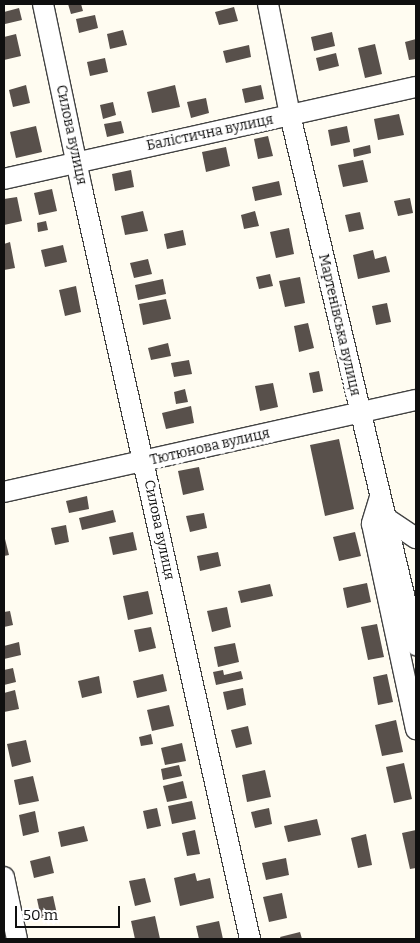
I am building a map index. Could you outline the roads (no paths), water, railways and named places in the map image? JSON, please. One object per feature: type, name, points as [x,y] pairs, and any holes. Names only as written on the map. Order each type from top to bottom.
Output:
[{"type":"street","name":"Силова вулиця","points":[[43,4],[82,188],[250,939]]},
{"type":"street","name":"Мартенівська вулиця","points":[[268,4],[290,115],[416,645]]},
{"type":"street","name":"Балістична вулиця","points":[[4,179],[416,87]]},
{"type":"street","name":"Тютюнова вулиця","points":[[4,492],[416,400]]},
{"type":"street","points":[[380,495],[372,524],[416,729]]},
{"type":"street","points":[[386,518],[416,538]]},
{"type":"street","points":[[4,877],[17,939]]}]
